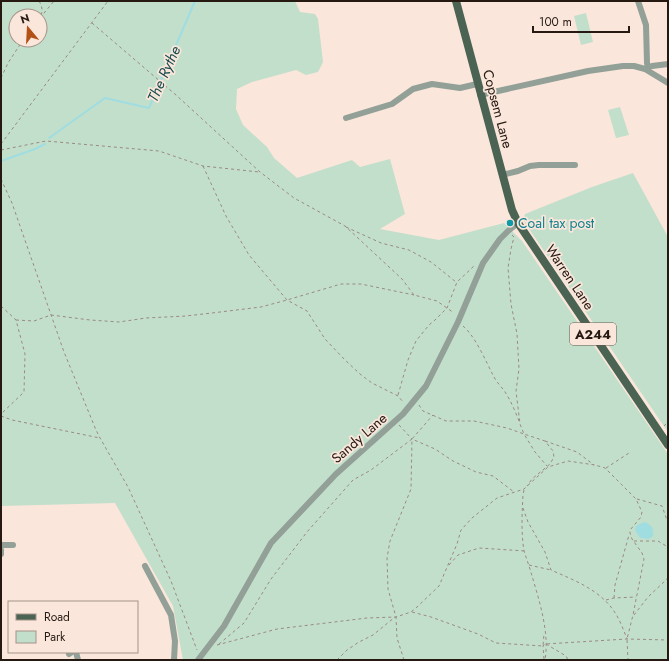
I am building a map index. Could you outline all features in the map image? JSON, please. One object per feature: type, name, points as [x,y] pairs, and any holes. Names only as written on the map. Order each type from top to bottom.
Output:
[{"type":"main road","name":"Copsem Lane","points":[[456,1],[502,176],[512,210],[518,223]]},
{"type":"main road","name":"Warren Lane","points":[[518,223],[668,445]]},
{"type":"street","points":[[638,1],[646,25],[647,68]]},
{"type":"street","points":[[480,95],[606,68],[634,66],[647,68],[668,64]]},
{"type":"street","points":[[647,68],[668,83]]},
{"type":"street","points":[[346,118],[392,104],[413,89],[432,84],[460,88],[477,84]]},
{"type":"street","points":[[502,176],[530,166],[575,165]]},
{"type":"street","name":"Sandy Lane","points":[[199,659],[224,626],[271,543],[336,474],[403,414],[426,386],[459,319],[483,263],[500,239],[518,223]]},
{"type":"street","points":[[1,545],[13,544]]},
{"type":"street","points":[[145,566],[171,615],[175,641],[174,660]]},
{"type":"path","points":[[40,1],[54,1]]},
{"type":"path","points":[[1,144],[108,1]]},
{"type":"path","points":[[92,23],[160,81],[260,172],[294,198],[344,226],[381,243],[409,250],[431,262],[457,282]]},
{"type":"path","points":[[1,78],[8,63],[18,48]]},
{"type":"path","points":[[1,150],[46,141],[159,151],[203,166],[260,172]]},
{"type":"path","points":[[203,166],[226,216],[248,255],[287,300],[307,311],[325,339],[345,360],[372,383],[398,396],[408,408]]},
{"type":"path","points":[[1,179],[12,203],[64,352],[100,438],[128,488],[171,581],[199,659]]},
{"type":"path","points":[[344,226],[402,279],[414,296]]},
{"type":"path","points":[[508,231],[514,237],[508,268],[511,304],[517,334],[519,369],[516,391],[520,424]]},
{"type":"path","points":[[398,396],[408,360],[416,341],[429,325],[447,308],[457,282],[475,265]]},
{"type":"path","points":[[16,320],[34,321],[51,315],[119,322],[146,318],[186,316],[260,306],[287,300],[341,284],[361,284],[437,301],[459,319],[467,330],[488,364],[494,379],[510,401],[524,434],[535,452],[548,466]]},
{"type":"path","points":[[1,306],[16,320],[25,354],[24,392],[1,414]]},
{"type":"path","points":[[415,400],[424,411],[446,420],[474,421],[507,428],[577,452],[594,465]]},
{"type":"path","points":[[218,644],[244,623],[275,573],[307,532],[353,480],[371,470],[412,439],[433,415]]},
{"type":"path","points":[[1,416],[19,422],[100,438]]},
{"type":"path","points":[[395,422],[412,439],[435,449],[453,461],[476,472],[493,476],[514,492]]},
{"type":"path","points":[[404,660],[397,638],[396,617],[388,589],[387,558],[390,540],[411,490],[412,439]]},
{"type":"path","points":[[208,647],[277,629],[367,618],[396,617],[411,612],[439,586],[462,530],[472,518],[497,498],[524,489],[550,464],[554,457],[553,451],[545,441]]},
{"type":"path","points":[[605,468],[629,453]]},
{"type":"path","points":[[548,466],[568,461],[605,468],[636,499],[642,512],[630,530],[615,585],[614,598]]},
{"type":"path","points":[[524,489],[522,529],[525,551],[541,610],[545,644],[544,660]]},
{"type":"path","points":[[636,499],[662,506],[668,522]]},
{"type":"path","points":[[522,506],[528,522],[545,552],[552,570]]},
{"type":"path","points":[[628,660],[627,639],[644,559],[630,533]]},
{"type":"path","points":[[633,540],[658,541],[668,547]]},
{"type":"path","points":[[448,566],[458,555],[479,548],[525,551]]},
{"type":"path","points":[[529,565],[552,570],[577,581],[598,594],[605,600],[617,616],[627,639]]},
{"type":"path","points":[[633,615],[668,577]]},
{"type":"path","points":[[605,600],[636,597]]},
{"type":"path","points":[[411,612],[431,617],[478,634],[496,643],[543,646],[545,644],[627,639],[668,640]]},
{"type":"path","points":[[337,660],[347,650],[373,635],[396,617]]},
{"type":"path","points":[[544,632],[544,660]]},
{"type":"path","points":[[545,644],[566,656],[568,660]]},
{"type":"green space","points":[[1,1],[295,1],[300,12],[315,14],[318,19],[323,62],[318,72],[306,75],[296,70],[252,82],[237,89],[236,109],[243,125],[267,147],[274,158],[297,178],[352,160],[360,167],[390,159],[405,214],[380,229],[439,240],[504,223],[522,241],[668,454],[668,660],[183,660],[173,606],[115,503],[1,506]]},
{"type":"green space","points":[[586,13],[593,42],[581,45],[574,16]]},
{"type":"green space","points":[[620,107],[629,135],[616,138],[608,110]]},
{"type":"green space","points":[[633,173],[668,237],[668,432],[523,220],[525,214],[592,187]]},
{"type":"water","points":[[644,522],[650,525],[652,529],[653,536],[649,539],[640,538],[635,530],[636,526]]},
{"type":"waterway","name":"The Rythe","points":[[49,138],[105,98],[149,108],[195,1]]},
{"type":"waterway","name":"The Rythe","points":[[1,161],[45,144]]},
{"type":"place","name":"Coal tax post","points":[[510,223]]}]
